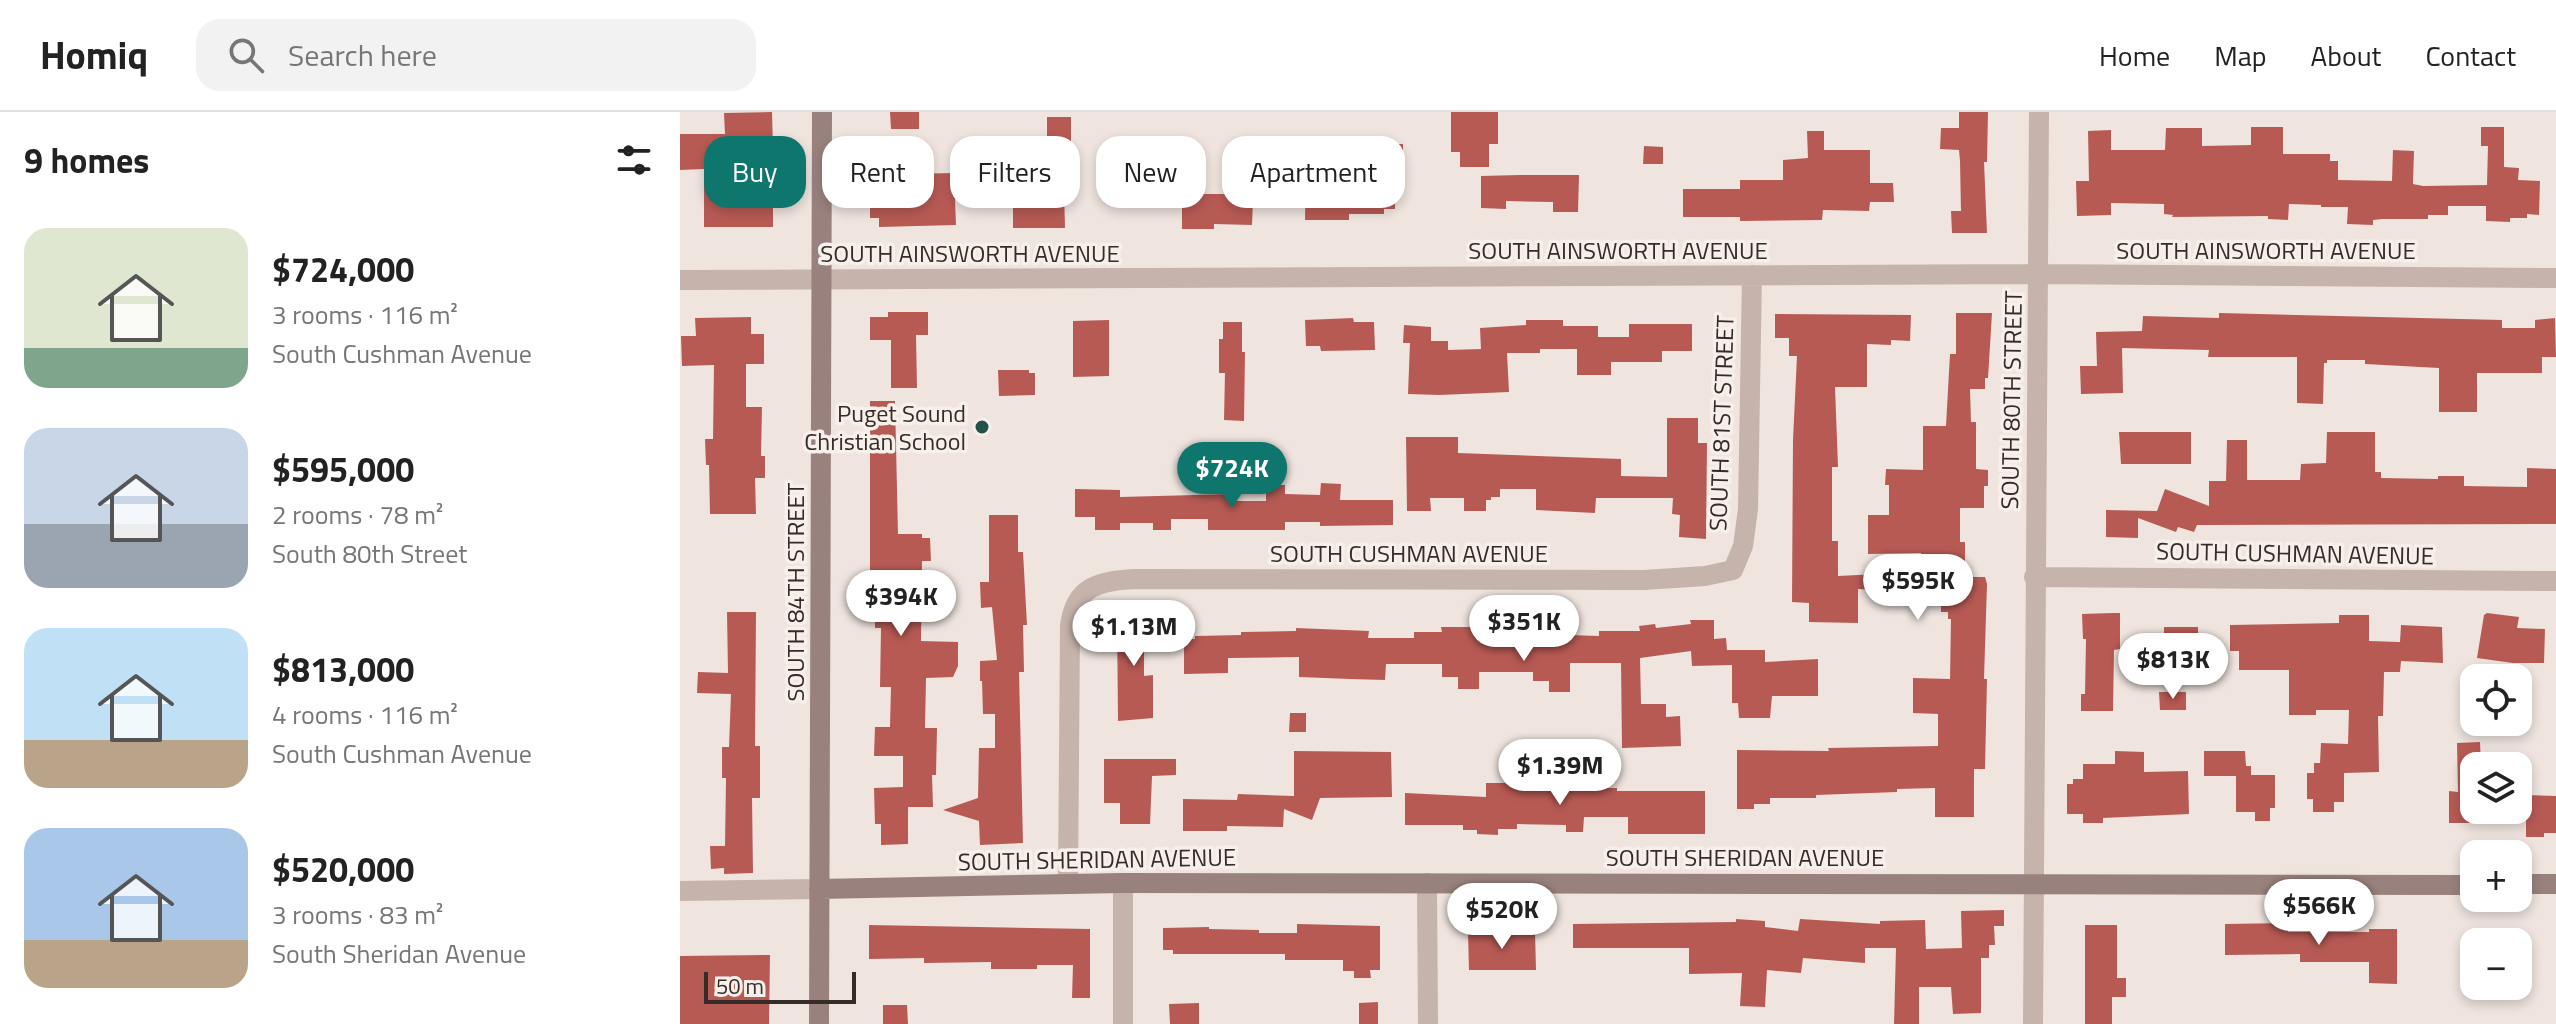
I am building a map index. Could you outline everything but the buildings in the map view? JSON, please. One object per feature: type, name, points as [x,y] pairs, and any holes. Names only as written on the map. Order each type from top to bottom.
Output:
[{"type":"street","name":"SOUTH 84TH STREET","points":[[819,1024],[822,112]]},
{"type":"street","name":"SOUTH 80TH STREET","points":[[2033,1024],[2039,112]]},
{"type":"street","name":"SOUTH AINSWORTH AVENUE","points":[[680,280],[2039,274],[2556,278]]},
{"type":"street","name":"SOUTH 81ST STREET","points":[[1733,570],[1743,546],[1748,509],[1752,275]]},
{"type":"street","name":"SOUTH CUSHMAN AVENUE","points":[[1068,884],[1069,640],[1073,609],[1086,591],[1112,581],[1135,579],[1644,580],[1705,576],[1733,570]]},
{"type":"street","name":"SOUTH CUSHMAN AVENUE","points":[[2034,577],[2556,581]]},
{"type":"street","name":"SOUTH SHERIDAN AVENUE","points":[[680,891],[1123,883],[2460,885]]},
{"type":"street","points":[[1123,883],[1123,1024]]},
{"type":"street","points":[[1427,883],[1428,1024]]},
{"type":"street","points":[[2532,884],[2556,884]]},
{"type":"place","name":"Puget Sound Christian School","points":[[982,427]]}]
